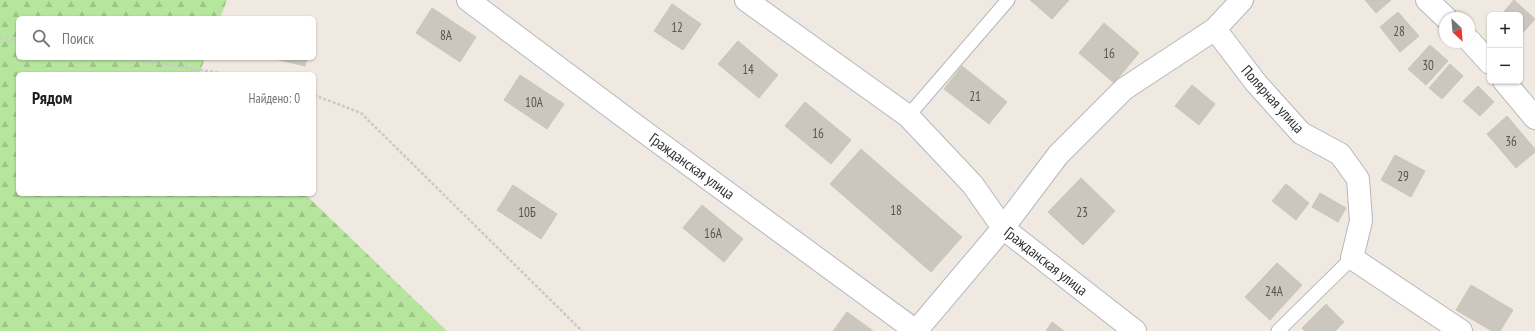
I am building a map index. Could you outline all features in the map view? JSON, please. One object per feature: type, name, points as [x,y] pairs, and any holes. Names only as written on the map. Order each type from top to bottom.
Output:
[{"type":"street","name":"Гражданская улица","points":[[468,0],[631,122],[916,331]]},
{"type":"street","name":"Гражданская улица","points":[[746,0],[908,116],[973,184],[1003,228],[1135,331]]},
{"type":"street","points":[[916,331],[1003,228],[1058,155],[1124,89],[1215,29],[1242,0]]},
{"type":"street","points":[[1427,0],[1440,12]]},
{"type":"street","name":"Полярная улица","points":[[1215,29],[1256,83],[1301,133],[1340,154],[1358,179],[1361,220],[1352,258]]},
{"type":"street","points":[[1475,47],[1487,60]]},
{"type":"street","points":[[1507,84],[1535,118]]},
{"type":"street","points":[[1352,258],[1461,331]]},
{"type":"lane","points":[[908,116],[1008,0]]},
{"type":"lane","points":[[1278,331],[1352,258]]},
{"type":"path","points":[[0,38],[16,41]]},
{"type":"path","points":[[138,60],[214,72]]},
{"type":"path","points":[[316,96],[361,112],[582,331]]},
{"type":"green space","points":[[0,0],[227,0],[221,16],[16,16],[16,60],[204,60],[200,72],[16,72],[16,196],[307,196],[447,331],[0,331]]},
{"type":"building","points":[[1030,0],[1069,0],[1052,19]]},
{"type":"building","points":[[1365,0],[1391,0],[1376,13]]},
{"type":"building","points":[[1514,0],[1535,19],[1523,33],[1523,12],[1504,12]]},
{"type":"building","points":[[672,4],[701,24],[683,50],[654,31]]},
{"type":"building","points":[[432,8],[476,37],[460,62],[416,33]]},
{"type":"building","points":[[1398,12],[1419,36],[1400,52],[1380,27]]},
{"type":"building","points":[[1104,23],[1139,53],[1114,83],[1079,53]]},
{"type":"building","points":[[738,41],[778,75],[759,98],[718,64]]},
{"type":"building","points":[[1430,45],[1448,61],[1426,85],[1408,69]]},
{"type":"building","points":[[280,60],[306,60],[305,66]]},
{"type":"building","points":[[1450,64],[1463,76],[1442,99],[1429,88]]},
{"type":"building","points":[[962,66],[1007,102],[989,124],[944,89]]},
{"type":"building","points":[[520,75],[564,104],[547,129],[504,100]]},
{"type":"building","points":[[1192,85],[1215,104],[1199,125],[1175,106]]},
{"type":"building","points":[[1478,86],[1494,102],[1480,116],[1463,101]]},
{"type":"building","points":[[805,102],[851,140],[831,164],[785,126]]},
{"type":"building","points":[[1507,116],[1535,149],[1535,152],[1516,168],[1487,134]]},
{"type":"building","points":[[861,149],[962,237],[931,272],[830,184]]},
{"type":"building","points":[[1395,155],[1425,171],[1411,197],[1381,180]]},
{"type":"building","points":[[1081,178],[1115,211],[1083,245],[1048,212]]},
{"type":"building","points":[[1286,184],[1309,203],[1296,220],[1272,201]]},
{"type":"building","points":[[513,185],[557,214],[541,239],[497,210]]},
{"type":"building","points":[[1320,193],[1346,208],[1338,222],[1312,207]]},
{"type":"building","points":[[702,205],[743,239],[724,262],[683,228]]},
{"type":"building","points":[[1277,263],[1302,285],[1270,320],[1245,297]]},
{"type":"building","points":[[1471,285],[1513,310],[1500,331],[1492,331],[1456,310]]},
{"type":"building","points":[[1326,304],[1344,322],[1335,331],[1305,331],[1302,328]]},
{"type":"building","points":[[847,312],[873,331],[833,331]]},
{"type":"building","points":[[1052,322],[1064,331],[1046,331]]}]
